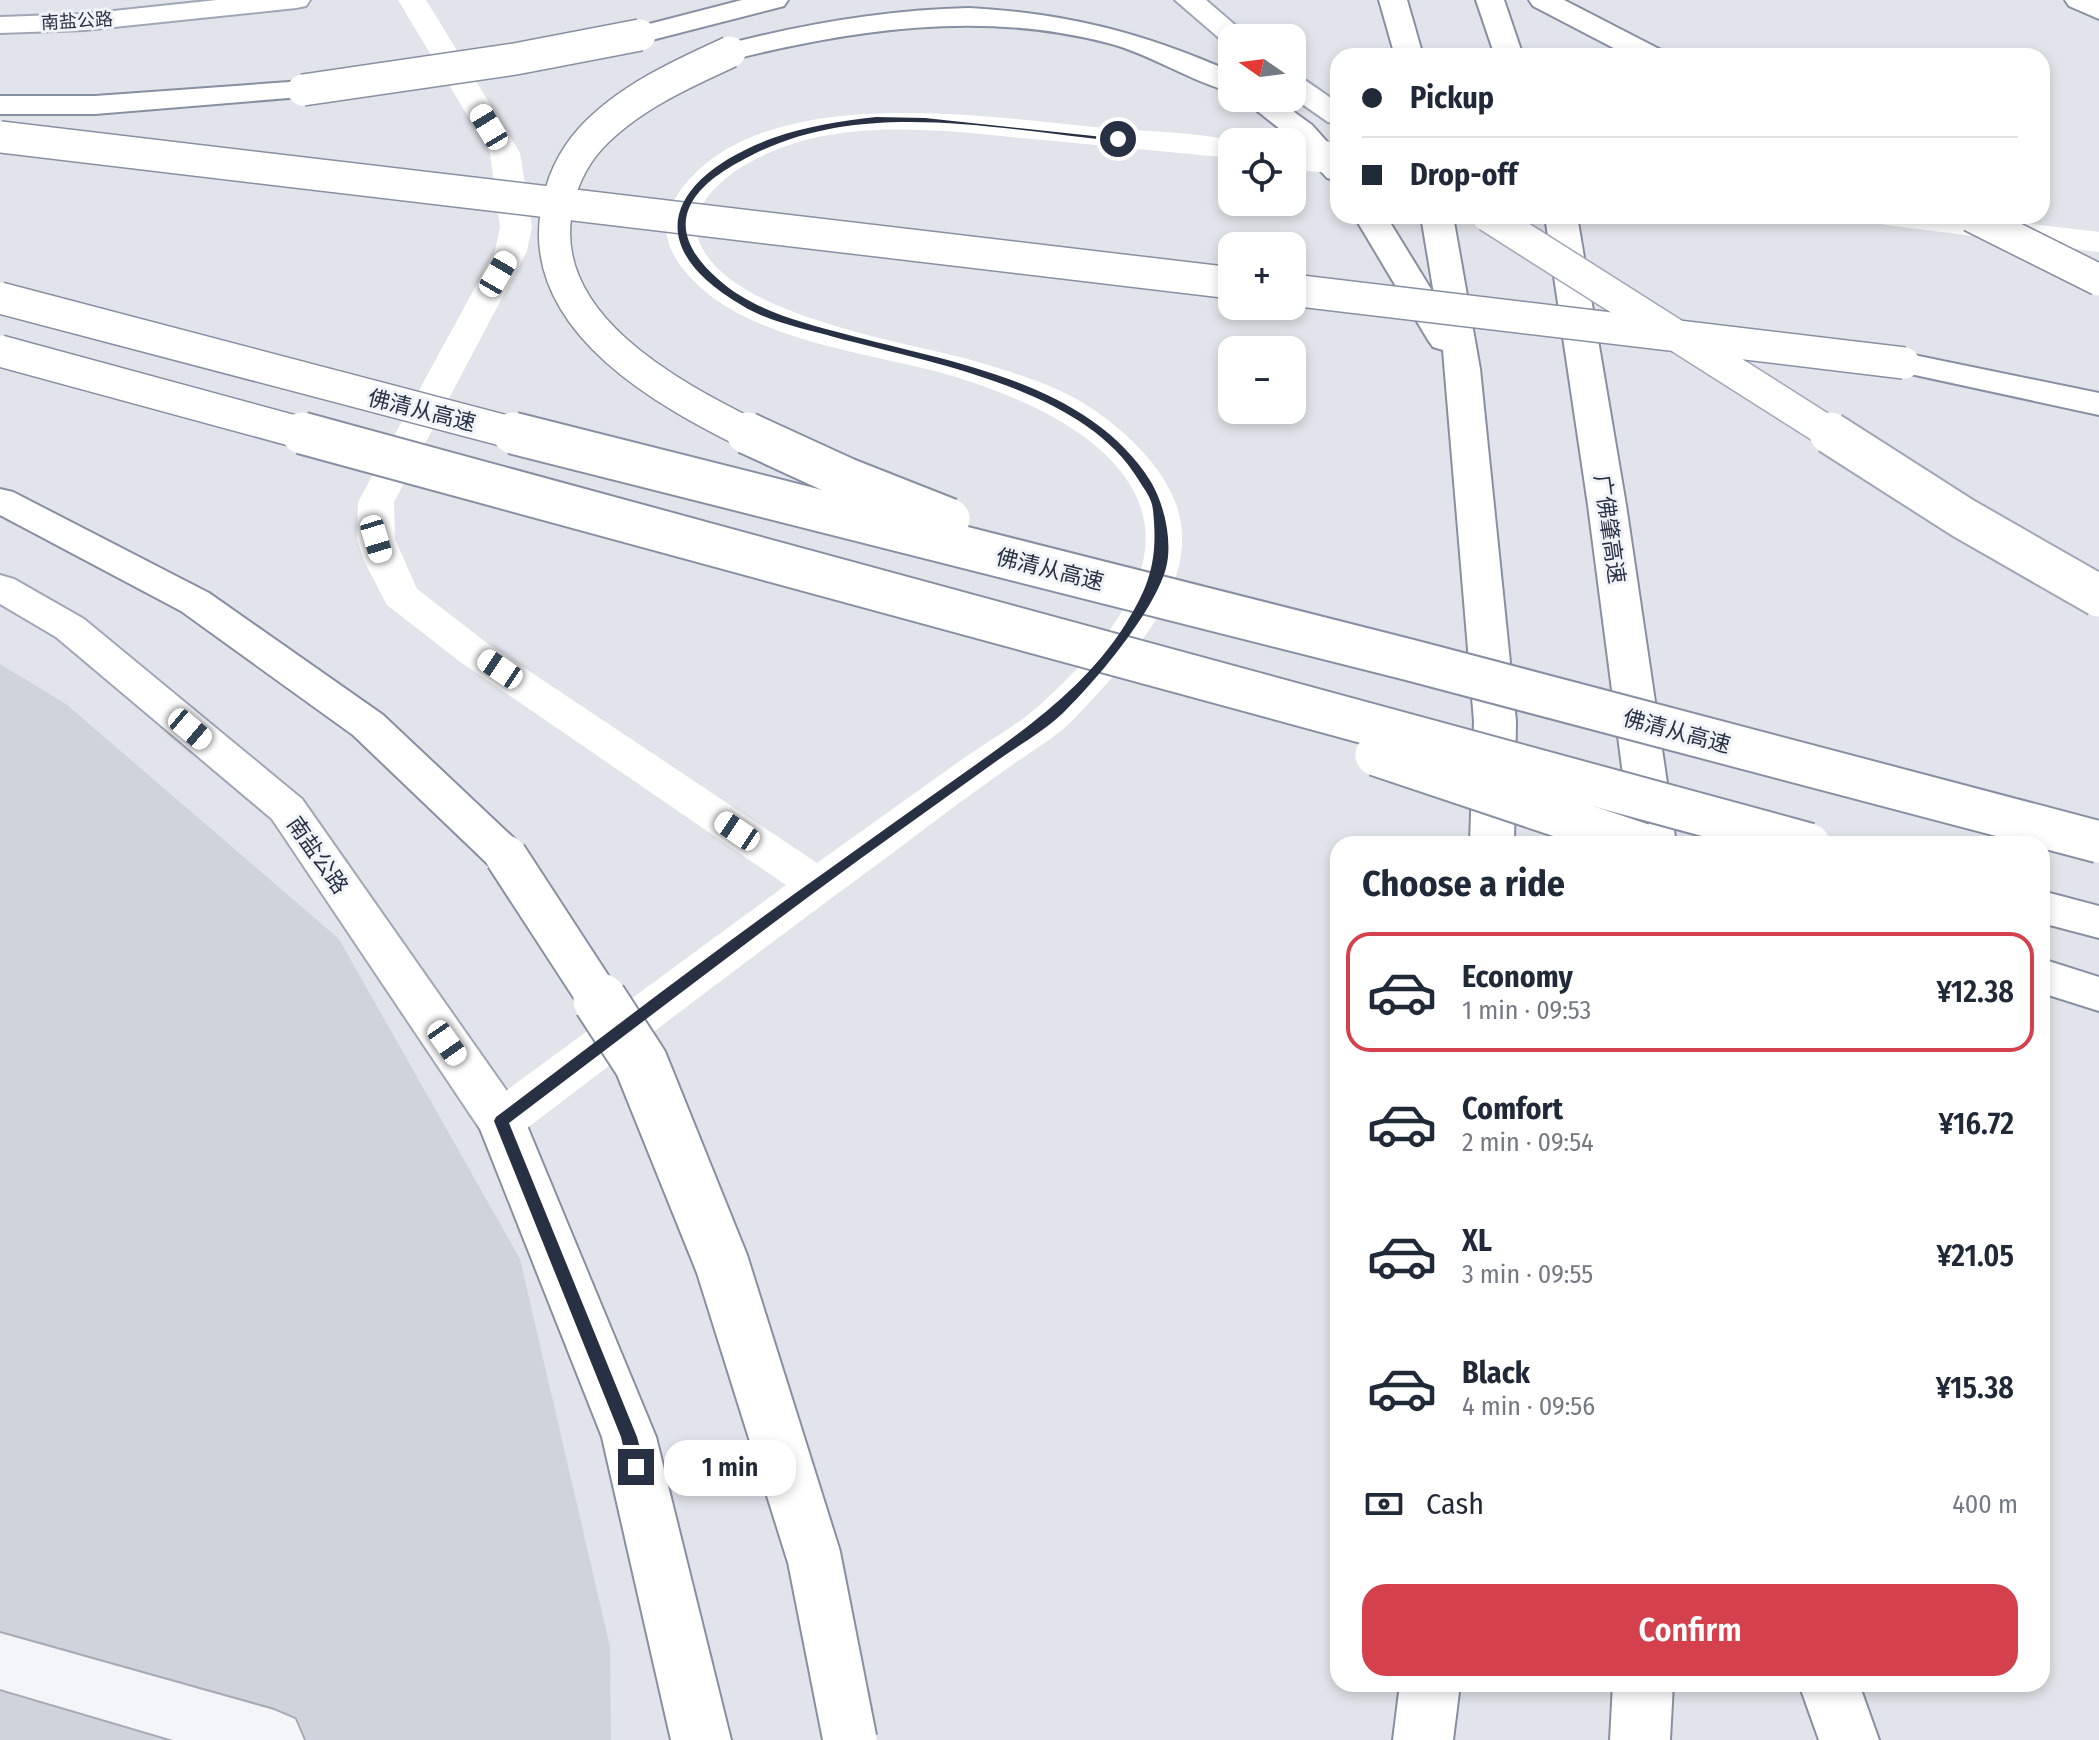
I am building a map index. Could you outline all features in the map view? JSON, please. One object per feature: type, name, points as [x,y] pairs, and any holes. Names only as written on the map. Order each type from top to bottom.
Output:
[{"type":"main road","name":"南盐公路","points":[[0,25],[85,22],[296,0]]},
{"type":"main road","points":[[412,0],[505,153],[516,227],[511,251],[459,342],[376,502],[376,539],[383,561],[401,596],[473,652],[817,884]]},
{"type":"main road","points":[[0,105],[95,105],[303,90],[515,59],[640,35],[774,0]]},
{"type":"main road","points":[[1189,0],[1219,24]]},
{"type":"main road","points":[[1393,0],[1407,48]]},
{"type":"main road","points":[[1490,0],[1506,48]]},
{"type":"main road","points":[[1543,0],[1636,48]]},
{"type":"main road","points":[[2079,0],[2099,11]]},
{"type":"main road","points":[[1218,77],[1174,57],[1113,36],[989,18],[865,21],[799,32],[730,52],[659,85],[619,112],[565,173],[554,208],[554,254],[567,290],[599,333],[636,369],[706,412],[828,472],[1019,545],[1410,660]]},
{"type":"main road","points":[[1306,94],[1330,110]]},
{"type":"main road","points":[[1275,112],[1301,131],[1330,163]]},
{"type":"main road","points":[[501,1121],[817,884],[1057,712],[1129,629],[1161,566],[1158,503],[1128,454],[1076,415],[1016,386],[808,327],[748,306],[715,282],[694,259],[680,235],[684,208],[701,183],[734,161],[774,141],[824,126],[876,119],[925,120],[1218,148]]},
{"type":"main road","points":[[0,137],[1218,281]]},
{"type":"main road","points":[[1306,155],[1330,157]]},
{"type":"main road","points":[[1375,224],[1463,369]]},
{"type":"main road","points":[[1438,224],[1463,369],[1495,721],[1492,836]]},
{"type":"main road","points":[[1501,224],[1963,518],[2099,596]]},
{"type":"main road","name":"广佛肇高速","points":[[1562,224],[1607,505],[1653,836]]},
{"type":"main road","points":[[1952,224],[2099,242]]},
{"type":"main road","points":[[1987,224],[2099,280]]},
{"type":"main road","points":[[1306,292],[1904,363],[2099,404]]},
{"type":"main road","name":"佛清从高速","points":[[0,298],[386,401],[1410,660],[2099,842]]},
{"type":"main road","points":[[0,351],[1779,836]]},
{"type":"main road","points":[[0,500],[208,611],[368,725],[506,856],[641,1063],[722,1264],[814,1557],[850,1740]]},
{"type":"main road","name":"南盐公路","points":[[0,587],[70,628],[287,809],[501,1121],[629,1437],[701,1740]]},
{"type":"main road","points":[[922,604],[1618,836]]},
{"type":"main road","points":[[2050,909],[2099,922]]},
{"type":"main road","points":[[2050,979],[2099,994]]},
{"type":"main road","points":[[1423,1740],[1429,1692]]},
{"type":"main road","points":[[1640,1740],[1643,1692]]},
{"type":"main road","points":[[1832,1692],[1849,1740]]},
{"type":"street","points":[[0,1661],[274,1740]]},
{"type":"shaded area","points":[[0,664],[66,704],[339,939],[520,1259],[610,1647],[611,1740],[0,1740]]},
{"type":"route","points":[[636,1467],[629,1437],[501,1121],[817,884],[1057,712],[1129,629],[1161,566],[1158,503],[1128,454],[1076,415],[1016,386],[808,327],[748,306],[715,282],[694,259],[680,235],[684,208],[701,183],[734,161],[774,141],[824,126],[876,119],[925,120],[1118,139]]}]
